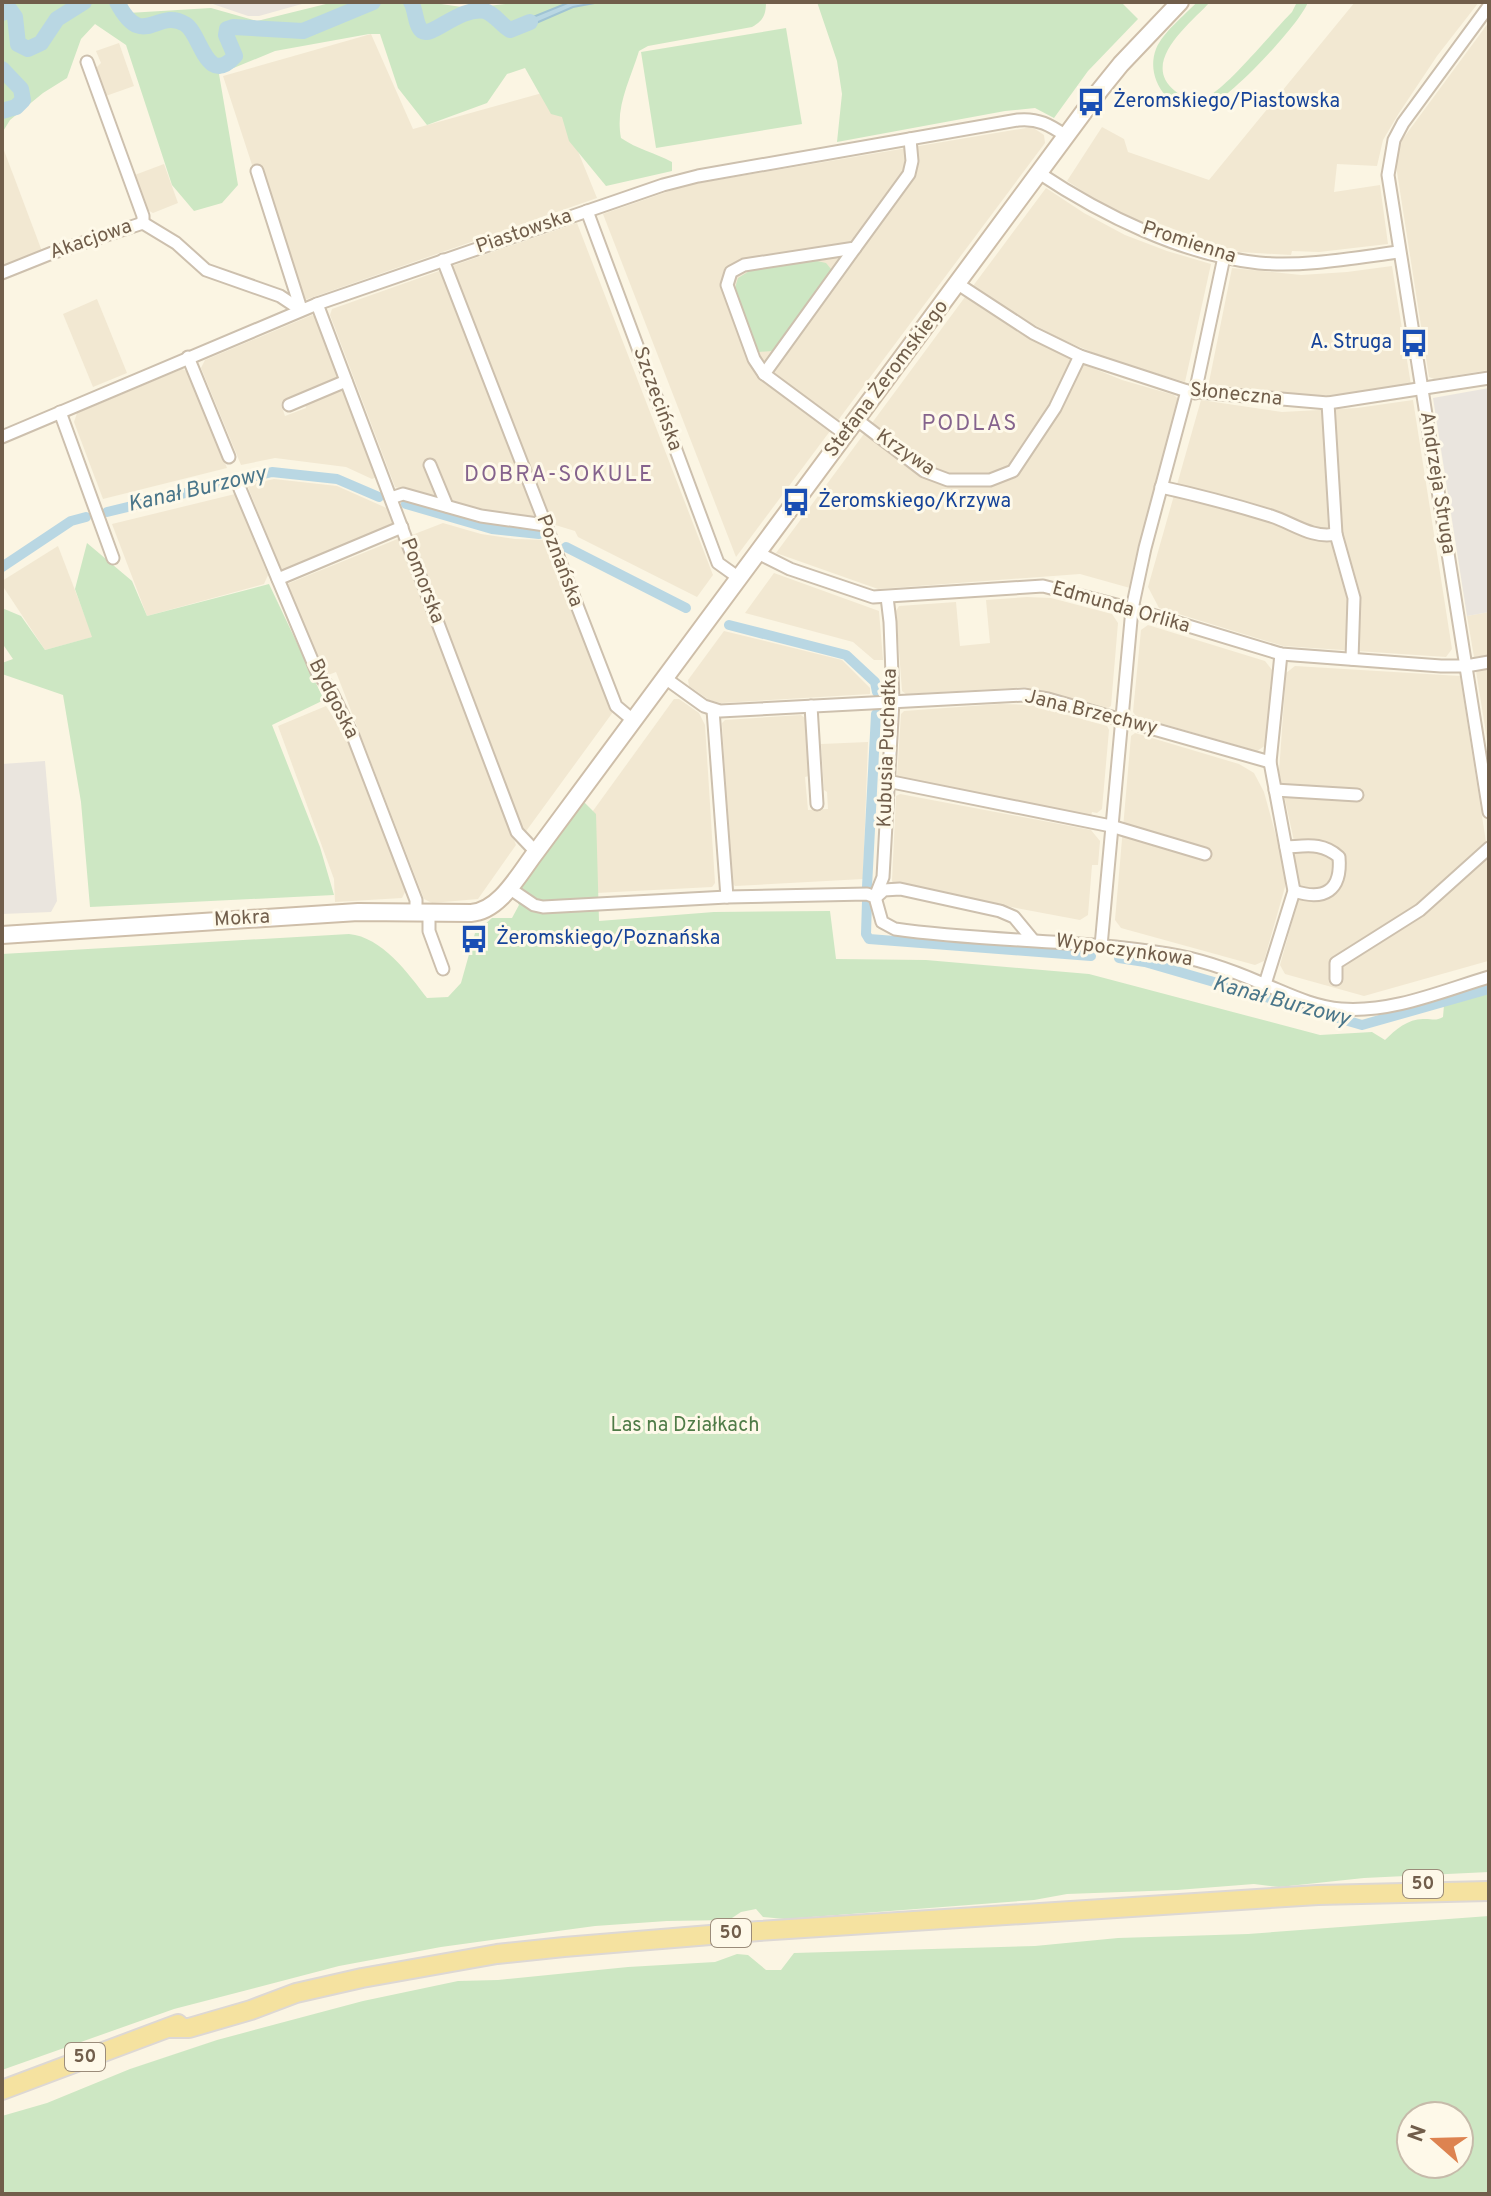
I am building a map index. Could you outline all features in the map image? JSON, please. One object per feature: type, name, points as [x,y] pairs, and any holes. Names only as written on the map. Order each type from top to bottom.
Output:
[{"type":"main road","name":"50","points":[[1358,1894],[1400,1885],[1489,1879]]},
{"type":"main road","name":"50","points":[[2,2090],[209,2011],[270,1993],[296,1993],[483,1956],[617,1941],[1358,1894],[1489,1891]]},
{"type":"street","name":"Stefana Żeromskiego","points":[[482,912],[509,888],[1121,64],[1180,2]]},
{"type":"street","name":"Andrzeja Struga","points":[[1489,6],[1403,123],[1390,155],[1388,175],[1489,812]]},
{"type":"street","points":[[87,62],[143,223]]},
{"type":"street","name":"Piastowska","points":[[2,437],[317,304],[698,176],[1034,118],[1066,136]]},
{"type":"street","points":[[764,374],[909,174],[912,161],[910,139]]},
{"type":"street","points":[[257,171],[301,310]]},
{"type":"street","name":"Promienna","points":[[1039,173],[1119,219],[1224,257],[1259,263],[1293,264],[1399,252]]},
{"type":"street","name":"Szczecińska","points":[[587,211],[715,557],[718,563],[739,578]]},
{"type":"street","name":"Akacjowa","points":[[2,273],[143,223],[176,243],[206,270],[280,296],[301,310]]},
{"type":"street","points":[[845,434],[764,374],[754,359],[727,285],[731,272],[744,265],[855,248]]},
{"type":"street","points":[[1101,946],[1132,609],[1161,487],[1191,392],[1224,257]]},
{"type":"street","name":"Poznańska","points":[[443,260],[616,706],[634,721]]},
{"type":"street","name":"Słoneczna","points":[[958,284],[1033,333],[1080,356],[1191,392],[1328,403],[1489,378]]},
{"type":"street","name":"Pomorska","points":[[317,304],[517,832],[536,852]]},
{"type":"street","name":"Krzywa","points":[[856,419],[924,471],[948,480],[990,480],[1013,471],[1055,408],[1080,356]]},
{"type":"street","points":[[188,357],[229,457]]},
{"type":"street","points":[[289,405],[346,381]]},
{"type":"street","points":[[1328,403],[1336,534],[1354,598],[1352,659]]},
{"type":"street","points":[[60,412],[113,558]]},
{"type":"street","points":[[430,465],[447,506]]},
{"type":"street","points":[[1161,487],[1274,517],[1311,533],[1325,536],[1336,534]]},
{"type":"street","name":"Bydgoska","points":[[240,489],[317,672],[330,689],[353,736],[443,969]]},
{"type":"street","points":[[391,498],[403,494],[499,520],[545,525]]},
{"type":"street","points":[[278,579],[402,527]]},
{"type":"street","name":"Edmunda Orlika","points":[[758,553],[772,562],[873,597],[1043,586],[1281,654],[1466,666],[1489,662]]},
{"type":"street","name":"Kubusia Puchatka","points":[[875,897],[883,877],[893,701],[887,597]]},
{"type":"street","points":[[1265,984],[1294,891],[1270,762],[1281,654]]},
{"type":"street","points":[[665,678],[713,710],[727,897]]},
{"type":"street","name":"Jana Brzechwy","points":[[713,710],[1024,695],[1048,699],[1270,762]]},
{"type":"street","points":[[811,706],[817,804]]},
{"type":"street","points":[[887,781],[1111,826],[1205,854]]},
{"type":"street","points":[[1275,790],[1357,795]]},
{"type":"street","points":[[1286,847],[1317,844],[1329,848],[1339,857],[1340,870],[1335,885],[1322,895],[1309,896],[1294,891]]},
{"type":"street","points":[[1336,979],[1336,963],[1420,910],[1489,848]]},
{"type":"street","name":"Wypoczynkowa","points":[[509,888],[534,905],[543,907],[859,893],[875,897]]},
{"type":"street","name":"Wypoczynkowa","points":[[875,897],[884,890],[900,889],[1000,911],[1014,917],[1033,940]]},
{"type":"street","name":"Wypoczynkowa","points":[[875,897],[882,922],[895,929],[1101,946],[1179,956],[1211,964],[1304,1000],[1340,1009],[1407,1002],[1489,977]]},
{"type":"street","name":"Mokra","points":[[2,935],[358,912],[482,912]]},
{"type":"shaded area","points":[[207,2],[309,2],[259,16],[248,16]]},
{"type":"shaded area","points":[[1355,2],[1479,2],[1437,56],[1399,113],[1383,140],[1377,166],[1337,164],[1334,192],[1380,185],[1388,244],[1319,252],[1292,251],[1291,255],[1240,252],[1191,240],[1192,236],[1147,219],[1143,223],[1098,201],[1067,181],[1102,127],[1124,139],[1128,152],[1209,180]]},
{"type":"shaded area","points":[[1489,22],[1489,370],[1434,379],[1429,377],[1397,172],[1397,154],[1402,140]]},
{"type":"shaded area","points":[[371,34],[413,129],[553,90],[597,198],[302,301],[223,76]]},
{"type":"shaded area","points":[[119,43],[134,86],[103,97],[93,71],[101,63],[96,51]]},
{"type":"shaded area","points":[[1032,127],[1044,135],[1045,143],[736,557],[603,214],[687,185]]},
{"type":"shaded area","points":[[2,145],[43,254],[2,269]]},
{"type":"shaded area","points":[[164,164],[178,203],[153,213],[144,208],[132,176]]},
{"type":"shaded area","points":[[1046,188],[1125,235],[1211,264],[1185,382],[1108,359],[1061,339],[1016,315],[973,286]]},
{"type":"shaded area","points":[[577,223],[713,575],[697,597],[578,537],[575,531],[552,524],[452,266]]},
{"type":"shaded area","points":[[1392,266],[1411,385],[1363,393],[1311,396],[1260,394],[1208,387],[1232,268],[1301,275]]},
{"type":"shaded area","points":[[442,270],[539,519],[485,514],[395,487],[330,315],[332,309]]},
{"type":"shaded area","points":[[965,297],[1018,332],[1073,360],[1178,399],[1130,588],[1080,574],[878,589],[776,553]]},
{"type":"shaded area","points":[[97,299],[127,373],[93,387],[63,314]]},
{"type":"shaded area","points":[[312,315],[319,318],[341,375],[338,382],[281,404],[285,416],[306,408],[305,403],[344,387],[379,476],[372,479],[346,467],[275,458],[241,465],[201,368],[205,360]]},
{"type":"shaded area","points":[[182,369],[189,372],[227,468],[103,499],[74,422],[77,413]]},
{"type":"shaded area","points":[[1489,388],[1489,612],[1467,616],[1433,398]]},
{"type":"shaded area","points":[[1201,400],[1282,412],[1357,408],[1413,400],[1452,649],[1446,657],[1283,646],[1159,608],[1148,587]]},
{"type":"shaded area","points":[[274,479],[337,486],[391,510],[394,519],[391,526],[282,572],[247,485]]},
{"type":"shaded area","points":[[235,494],[268,575],[264,584],[147,616],[112,524]]},
{"type":"shaded area","points":[[443,523],[481,534],[546,540],[613,712],[524,834],[412,535]]},
{"type":"shaded area","points":[[400,538],[516,845],[478,899],[432,903],[424,899],[336,672],[323,677],[287,584]]},
{"type":"shaded area","points":[[58,546],[93,637],[45,650],[2,581]]},
{"type":"shaded area","points":[[774,573],[879,611],[883,660],[874,660],[853,642],[745,613]]},
{"type":"shaded area","points":[[1051,598],[1112,614],[1118,623],[1111,706],[1108,708],[1025,687],[906,694],[902,691],[896,611],[899,606],[956,602],[960,646],[990,643],[986,600]]},
{"type":"shaded area","points":[[1489,612],[1489,655],[1474,657],[1467,616]]},
{"type":"shaded area","points":[[1148,625],[1265,661],[1272,670],[1266,745],[1257,751],[1136,716],[1133,712],[1141,630]]},
{"type":"shaded area","points":[[724,631],[842,660],[870,688],[870,694],[721,703],[709,700],[689,686],[688,680]]},
{"type":"shaded area","points":[[1295,666],[1460,676],[1489,861],[1488,961],[1364,996],[1285,974],[1280,965],[1296,908],[1294,841],[1279,772],[1286,673]]},
{"type":"shaded area","points":[[1489,669],[1489,752],[1476,671]]},
{"type":"shaded area","points":[[674,699],[679,699],[699,713],[705,725],[715,883],[712,887],[538,896],[535,891]]},
{"type":"shaded area","points":[[1000,704],[1031,705],[1107,726],[1102,809],[1092,812],[1091,816],[897,776],[901,714],[904,711]]},
{"type":"shaded area","points":[[326,706],[349,742],[406,890],[402,898],[335,902],[334,879],[278,726]]},
{"type":"shaded area","points":[[801,715],[805,718],[808,810],[828,809],[821,744],[868,742],[863,879],[735,886],[731,882],[722,723],[725,720]]},
{"type":"shaded area","points":[[1135,733],[1239,764],[1254,773],[1264,792],[1285,869],[1285,887],[1264,961],[1255,965],[1121,928],[1115,920],[1131,736]]},
{"type":"shaded area","points":[[45,761],[57,901],[51,912],[2,914],[2,764]]},
{"type":"shaded area","points":[[900,794],[1091,830],[1100,841],[1098,865],[1092,865],[1088,915],[1080,920],[895,885],[892,881],[896,796]]},
{"type":"green space","points":[[2,2],[124,2],[128,13],[211,8],[257,21],[334,2],[427,2],[469,8],[524,2],[766,2],[763,17],[752,27],[648,46],[639,51],[622,104],[621,138],[672,162],[672,171],[606,186],[569,141],[562,117],[551,114],[525,68],[507,74],[487,103],[427,125],[398,88],[380,34],[369,34],[275,51],[219,74],[238,185],[222,203],[194,211],[172,185],[126,45],[95,24],[81,39],[67,78],[10,120],[2,133]]},
{"type":"green space","points":[[817,2],[1121,2],[1138,19],[1088,71],[1054,118],[1035,108],[1005,111],[837,142],[842,94],[837,61]]},
{"type":"green space","points":[[1197,2],[1210,2],[1172,44],[1163,68],[1165,80],[1175,91],[1192,98],[1206,97],[1218,89],[1292,12],[1297,2],[1308,2],[1292,27],[1229,92],[1205,108],[1193,109],[1182,107],[1164,93],[1154,72],[1153,61],[1164,36]]},
{"type":"green space","points":[[786,28],[802,124],[656,148],[641,52]]},
{"type":"green space","points":[[813,260],[826,263],[831,269],[829,275],[772,351],[759,352],[734,291],[738,278],[751,270]]},
{"type":"green space","points":[[87,543],[132,581],[147,616],[269,584],[324,700],[272,725],[320,847],[334,895],[90,907],[81,802],[63,695],[2,674],[2,663],[13,659],[2,643],[2,608],[21,616],[45,650],[92,637],[75,589]]},
{"type":"green space","name":"Las na Działkach","points":[[581,799],[596,814],[599,921],[714,912],[830,911],[836,959],[926,960],[1089,974],[1320,1035],[1372,1032],[1385,1040],[1408,1022],[1443,1017],[1444,1005],[1489,992],[1489,1872],[1364,1878],[1279,1887],[1254,1884],[1067,1894],[1034,1900],[785,1919],[763,1917],[756,1909],[741,1912],[729,1920],[595,1926],[441,1947],[339,1966],[174,2009],[2,2070],[2,954],[349,934],[383,949],[427,998],[448,997],[461,983],[475,933],[492,918],[512,918],[519,905],[512,892]]},
{"type":"green space","points":[[1489,1916],[1489,2194],[2,2194],[2,2116],[47,2103],[130,2069],[217,2040],[363,2001],[458,1981],[715,1962],[737,1954],[748,1955],[766,1970],[781,1970],[794,1953],[1035,1946],[1118,1938],[1248,1934]]},
{"type":"water","points":[[570,2],[600,2],[573,7],[513,33],[506,28]]},
{"type":"waterway","points":[[2,13],[10,10],[15,17],[18,44],[28,49],[41,43],[57,19],[84,2]]},
{"type":"waterway","points":[[117,2],[126,17],[135,24],[143,26],[166,20],[185,24],[205,55],[217,66],[235,56],[226,35],[227,29],[303,31],[373,2]]},
{"type":"waterway","points":[[411,2],[420,28],[427,32],[476,11],[489,12],[510,30],[530,22]]},
{"type":"waterway","points":[[2,69],[21,89],[23,100],[16,107],[2,111]]},
{"type":"waterway","name":"Kanał Burzowy","points":[[107,512],[272,472],[337,479],[379,497]]},
{"type":"waterway","name":"Kanał Burzowy","points":[[406,504],[492,529],[539,534]]},
{"type":"waterway","name":"Kanał Burzowy","points":[[2,567],[71,521],[86,517]]},
{"type":"waterway","name":"Kanał Burzowy","points":[[566,547],[686,608]]},
{"type":"waterway","name":"Kanał Burzowy","points":[[729,625],[846,655],[875,682],[877,692]]},
{"type":"waterway","name":"Kanał Burzowy","points":[[867,887],[876,714]]},
{"type":"waterway","name":"Kanał Burzowy","points":[[867,901],[866,934],[869,939],[1091,956]]},
{"type":"waterway","name":"Kanał Burzowy","points":[[1119,958],[1145,962],[1362,1025],[1489,989]]},
{"type":"place","name":"Żeromskiego/Piastowska","points":[[1091,102]]},
{"type":"place","name":"A. Struga","points":[[1414,343]]},
{"type":"place","name":"Żeromskiego/Krzywa","points":[[796,502]]},
{"type":"place","name":"Żeromskiego/Poznańska","points":[[474,939]]},
{"type":"district","name":"PODLAS","points":[[970,424]]},
{"type":"district","name":"DOBRA-SOKULE","points":[[559,475]]}]
